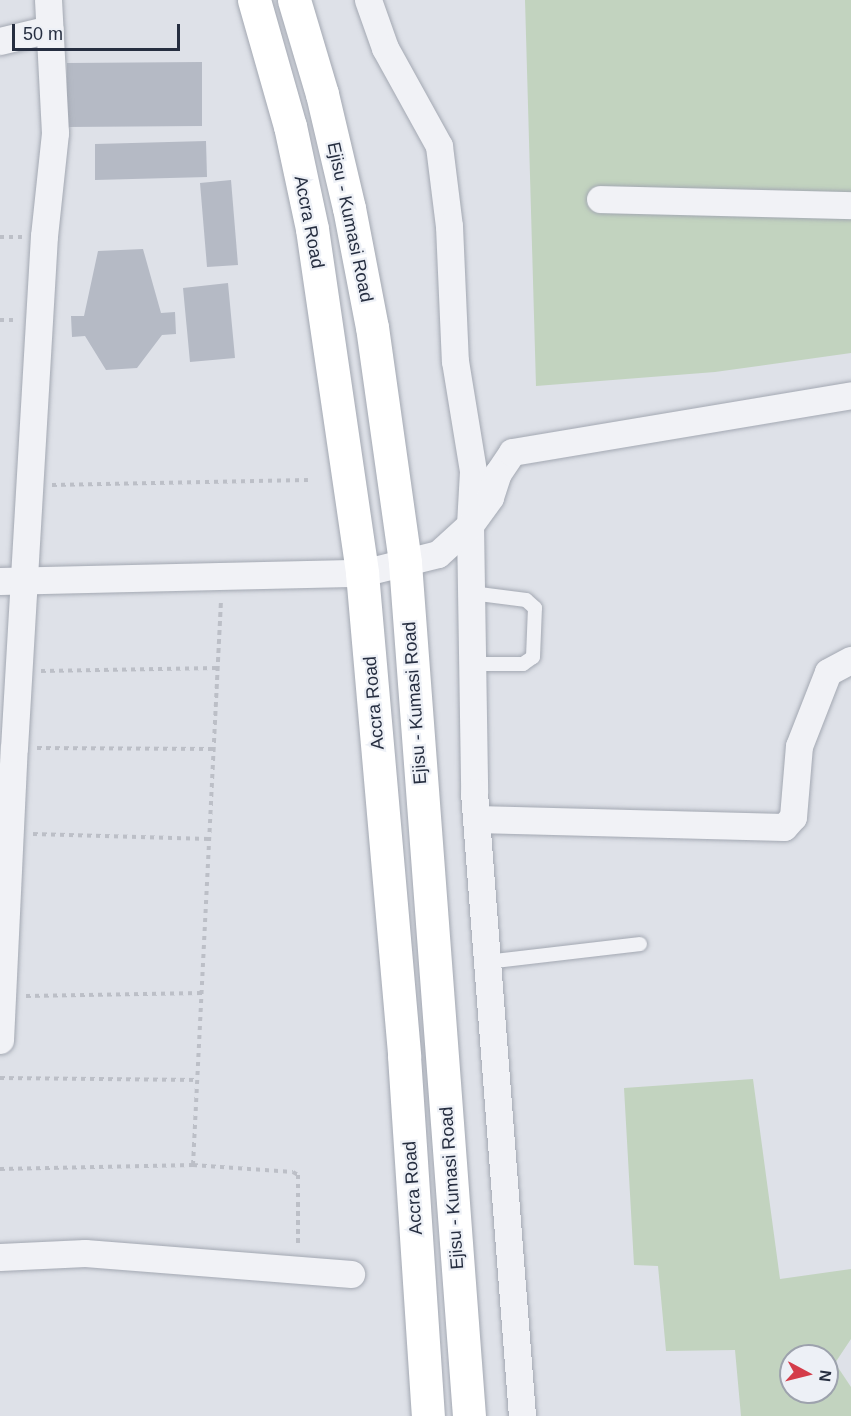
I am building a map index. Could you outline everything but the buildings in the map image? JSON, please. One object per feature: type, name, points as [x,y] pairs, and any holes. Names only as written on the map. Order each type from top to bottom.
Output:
[{"type":"highway","name":"Accra Road","points":[[254,0],[290,126],[312,230],[362,573],[404,1056],[428,1416]]},
{"type":"highway","name":"Ejisu - Kumasi Road","points":[[294,0],[322,94],[349,208],[372,327],[405,563],[469,1416]]},
{"type":"street","points":[[0,1040],[19,672],[12,581],[29,486],[44,236],[55,133],[48,0]]},
{"type":"street","points":[[368,0],[385,48],[439,146],[449,226],[455,361],[473,471],[470,525],[471,664],[476,819],[522,1416]]},
{"type":"street","points":[[0,41],[50,29]]},
{"type":"street","points":[[600,199],[851,205]]},
{"type":"street","points":[[12,581],[362,573],[438,554],[470,525],[490,497],[498,473],[512,452],[851,395]]},
{"type":"street","points":[[476,819],[784,827],[793,817],[799,746],[828,672],[851,660]]},
{"type":"street","points":[[0,1257],[85,1253],[351,1274]]},
{"type":"lane","points":[[471,593],[526,600],[535,608],[533,657],[522,664],[471,664]]},
{"type":"lane","points":[[487,962],[640,944]]},
{"type":"path","points":[[29,486],[308,480]]},
{"type":"path","points":[[194,1166],[222,576]]},
{"type":"path","points":[[19,672],[217,668]]},
{"type":"path","points":[[14,748],[214,749]]},
{"type":"path","points":[[10,834],[209,839]]},
{"type":"path","points":[[2,996],[202,993]]},
{"type":"path","points":[[0,1078],[198,1080]]},
{"type":"path","points":[[0,1169],[194,1166],[293,1172],[298,1175],[297,1270]]},
{"type":"green space","points":[[525,0],[851,0],[851,353],[715,372],[536,386]]},
{"type":"green space","points":[[753,1079],[780,1279],[851,1269],[851,1339],[839,1357],[839,1344],[779,1344],[779,1404],[839,1404],[839,1369],[851,1387],[851,1416],[741,1416],[735,1350],[666,1351],[658,1266],[634,1265],[624,1088]]}]
